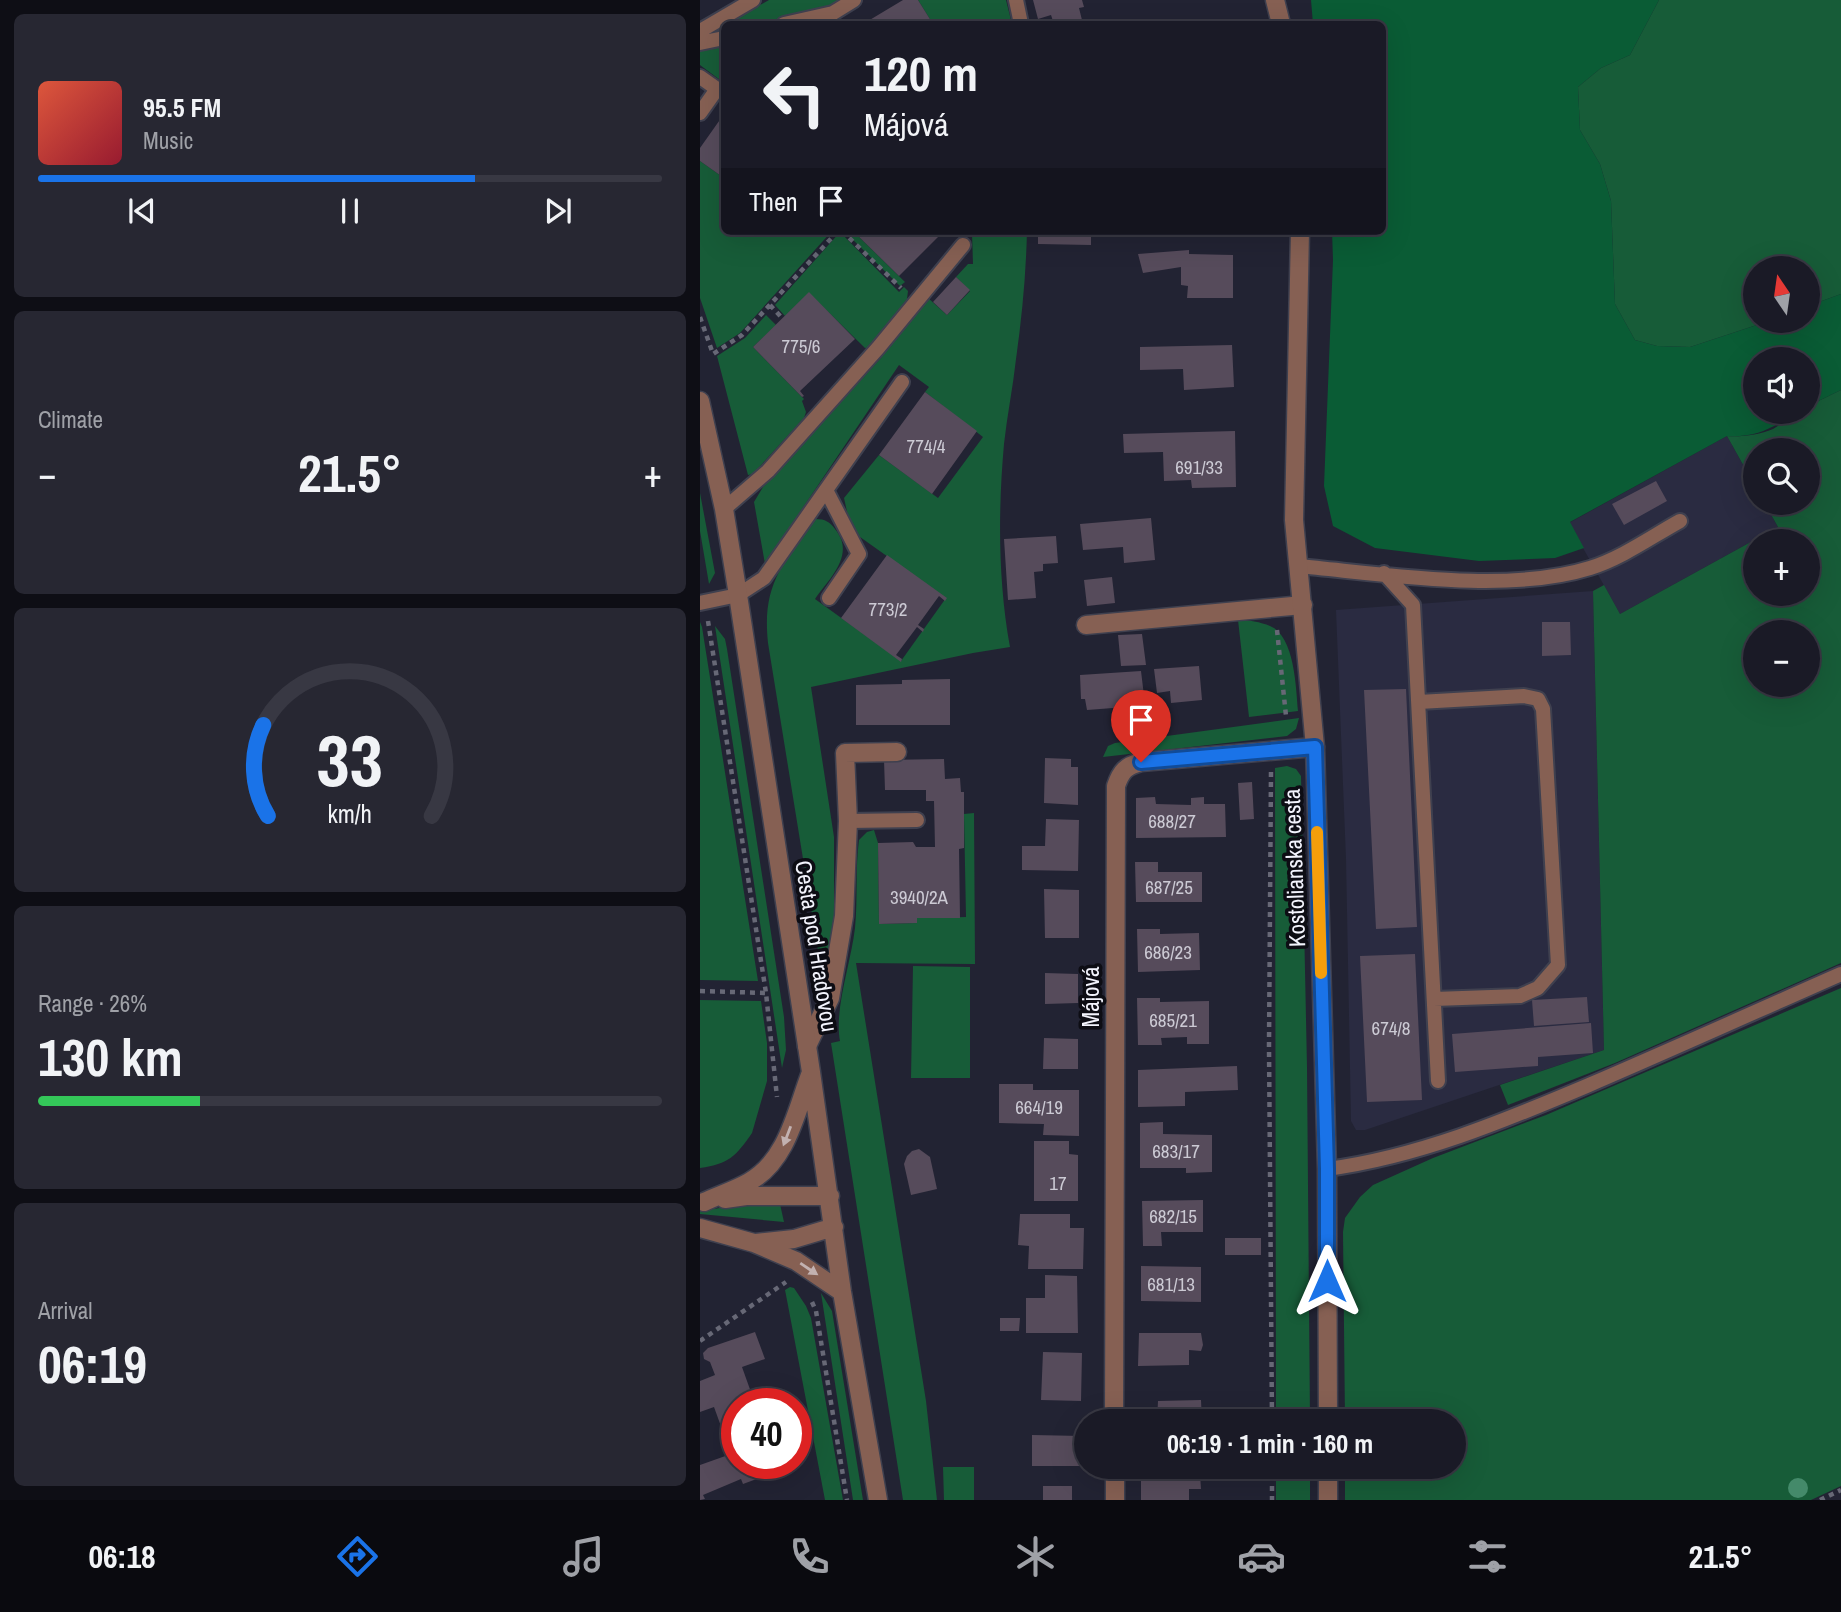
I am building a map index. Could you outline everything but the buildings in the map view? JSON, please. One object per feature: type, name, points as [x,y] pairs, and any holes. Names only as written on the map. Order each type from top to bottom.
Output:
[{"type":"street","points":[[1275,0],[1280,21]]},
{"type":"street","name":"Kostolianska cesta","points":[[1300,235],[1293,478],[1298,566],[1315,747],[1327,1169],[1328,1409]]},
{"type":"street","name":"Cesta pod Hradovou","points":[[700,401],[724,509],[738,595],[830,1196],[842,1292],[878,1500]]},
{"type":"street","points":[[1086,625],[1303,605]]},
{"type":"street","name":"Májová","points":[[1114,1409],[1116,786],[1128,765],[1141,762],[1315,747]]},
{"type":"street","points":[[807,1046],[830,998],[844,916],[848,821],[845,753],[897,752]]},
{"type":"street","points":[[702,1202],[751,1181],[776,1159],[783,1148],[811,1072]]},
{"type":"street","points":[[702,1202],[746,1196],[830,1196]]},
{"type":"street","points":[[754,1243],[793,1239],[834,1227]]},
{"type":"street","points":[[700,1228],[754,1243],[796,1261],[842,1292]]},
{"type":"street","points":[[1115,1479],[1115,1500]]},
{"type":"street","points":[[1328,1479],[1328,1500]]},
{"type":"lane","points":[[700,31],[753,0]]},
{"type":"lane","points":[[797,21],[833,13],[854,0]]},
{"type":"lane","points":[[1016,0],[1020,21]]},
{"type":"lane","points":[[700,43],[721,39]]},
{"type":"lane","points":[[700,77],[717,89],[700,113]]},
{"type":"lane","points":[[724,509],[768,471],[878,348],[962,245]]},
{"type":"lane","points":[[702,602],[738,595],[764,578],[902,382]]},
{"type":"lane","points":[[826,490],[859,554],[829,598]]},
{"type":"lane","points":[[1298,566],[1471,580],[1527,579],[1580,571],[1615,557],[1680,521]]},
{"type":"lane","points":[[1384,573],[1413,604],[1438,1082]]},
{"type":"lane","points":[[1419,702],[1524,696],[1538,699],[1543,709],[1558,965],[1538,988],[1520,996],[1434,999]]},
{"type":"lane","points":[[848,821],[916,820]]},
{"type":"lane","points":[[1327,1169],[1368,1164],[1409,1154],[1536,1108],[1841,974]]},
{"type":"path","points":[[700,317],[713,354],[742,335],[836,235]]},
{"type":"path","points":[[844,235],[900,288],[904,285],[918,299]]},
{"type":"path","points":[[770,305],[782,318]]},
{"type":"path","points":[[702,602],[766,993],[775,1068],[776,1102]]},
{"type":"path","points":[[1275,607],[1286,716]]},
{"type":"path","points":[[1271,751],[1269,1046],[1272,1409]]},
{"type":"path","points":[[700,991],[766,993]]},
{"type":"path","points":[[700,1341],[792,1277],[799,1283],[796,1261]]},
{"type":"path","points":[[811,1299],[816,1311],[846,1500]]},
{"type":"path","points":[[1272,1479],[1272,1500]]},
{"type":"path","points":[[1820,1500],[1841,1490]]},
{"type":"shaded area","points":[[1727,436],[1743,465],[1743,515],[1771,515],[1778,527],[1743,529],[1743,546],[1620,614],[1569,523]]},
{"type":"shaded area","points":[[1593,591],[1604,1050],[1365,1130],[1356,1130],[1351,1121],[1346,859],[1336,610]]},
{"type":"green space","points":[[769,0],[840,0],[785,18],[732,21]]},
{"type":"green space","points":[[918,0],[1006,0],[1011,21],[931,21]]},
{"type":"green space","points":[[1311,0],[1659,0],[1630,55],[1601,68],[1578,87],[1580,130],[1600,164],[1611,201],[1615,304],[1635,340],[1657,346],[1690,347],[1743,330],[1743,333],[1820,333],[1820,302],[1841,294],[1841,390],[1820,400],[1820,347],[1743,347],[1743,424],[1777,424],[1747,435],[1727,436],[1570,522],[1584,548],[1555,558],[1479,561],[1375,548],[1333,526],[1324,486],[1332,235],[1386,235],[1386,21],[1313,21]]},
{"type":"green space","points":[[1659,0],[1841,0],[1841,294],[1820,302],[1820,256],[1743,256],[1743,330],[1690,347],[1657,346],[1635,340],[1615,304],[1611,201],[1600,164],[1580,130],[1578,87],[1601,68],[1630,55]]},
{"type":"green space","points":[[721,46],[721,81],[700,65],[700,50]]},
{"type":"green space","points":[[700,161],[721,176],[721,235],[828,235],[740,333],[717,348],[700,298]]},
{"type":"green space","points":[[837,235],[843,235],[899,292],[904,287],[908,291],[907,299],[872,347],[865,348],[809,293],[785,316],[775,305]]},
{"type":"green space","points":[[848,235],[857,235],[905,282],[900,286]]},
{"type":"green space","points":[[972,235],[1027,235],[1022,311],[1004,444],[1001,495],[1001,571],[1010,647],[811,687],[834,837],[834,925],[826,982],[823,982],[768,643],[768,607],[771,592],[782,566],[810,523],[816,519],[827,521],[841,538],[842,557],[815,599],[901,661],[946,598],[860,537],[848,516],[844,498],[879,455],[938,498],[983,437],[925,392],[929,387],[899,365],[765,564],[754,502],[763,487],[879,360],[928,298],[947,315],[970,291],[956,277],[968,264],[973,264]]},
{"type":"green space","points":[[766,315],[776,325],[753,347],[804,399],[802,401],[806,412],[804,418],[753,474],[748,475],[717,356],[745,338]]},
{"type":"green space","points":[[1841,390],[1841,963],[1615,1063],[1508,1105],[1500,1085],[1604,1050],[1593,591],[1604,585],[1620,614],[1743,546],[1743,606],[1820,606],[1820,529],[1774,529],[1778,527],[1771,515],[1820,515],[1820,438],[1743,438],[1743,465],[1727,436],[1750,435],[1778,426],[1820,424],[1820,400]]},
{"type":"green space","points":[[700,493],[715,573],[709,584],[700,531]]},
{"type":"green space","points":[[1238,620],[1270,626],[1285,640],[1293,664],[1298,711],[1249,717]]},
{"type":"green space","points":[[700,622],[702,627],[758,981],[700,980]]},
{"type":"green space","points":[[715,626],[725,639],[727,649],[784,1017],[786,1050],[782,1068]]},
{"type":"green space","points":[[1299,718],[1296,729],[1287,736],[1103,757],[1108,746],[1115,743]]},
{"type":"green space","points":[[1287,766],[1296,769],[1301,776],[1310,1409],[1276,1409],[1275,768]]},
{"type":"green space","points":[[974,813],[975,964],[856,963],[926,1401],[937,1500],[903,1500],[831,1043],[840,1041],[839,1015],[855,928],[859,840],[867,832],[874,830],[878,843],[879,924],[917,923],[917,918],[966,917],[964,814]]},
{"type":"green space","points":[[913,966],[970,967],[970,1078],[911,1078]]},
{"type":"green space","points":[[1841,988],[1841,1486],[1811,1500],[1345,1500],[1345,1479],[1466,1479],[1466,1409],[1345,1409],[1345,1218],[1360,1197],[1373,1185],[1433,1158],[1546,1115]]},
{"type":"green space","points":[[700,1000],[761,1001],[767,1043],[767,1081],[752,1133],[746,1141],[731,1158],[700,1168]]},
{"type":"green space","points":[[759,1202],[780,1204],[784,1222],[700,1214],[700,1211]]},
{"type":"green space","points":[[794,1288],[811,1318],[843,1500],[825,1500],[812,1432],[812,1388],[804,1388],[785,1290]]},
{"type":"green space","points":[[821,1293],[832,1311],[863,1500],[853,1500]]},
{"type":"green space","points":[[943,1467],[974,1467],[974,1500],[944,1500]]},
{"type":"green space","points":[[1276,1479],[1310,1479],[1310,1500],[1276,1500]]},
{"type":"slow traffic","points":[[1317,832],[1321,973]]},
{"type":"route","points":[[1141,762],[1315,747],[1327,1169],[1327,1281]]}]
